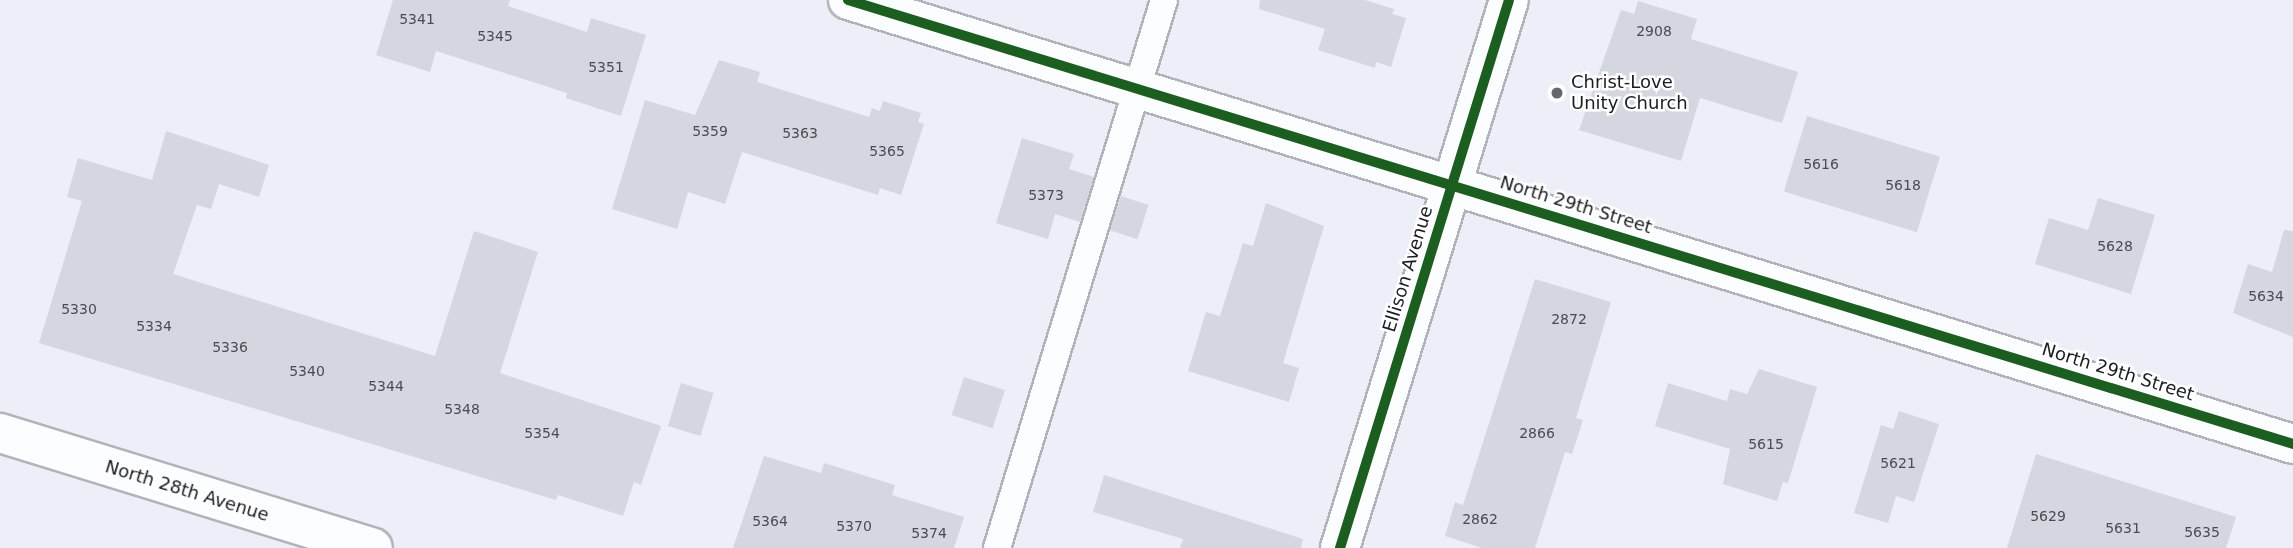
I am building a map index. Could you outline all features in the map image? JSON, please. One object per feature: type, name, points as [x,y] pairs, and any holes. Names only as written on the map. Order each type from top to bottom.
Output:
[{"type":"street","name":"North 29th Street","points":[[848,0],[2293,444]]},
{"type":"street","name":"Ellison Avenue","points":[[1340,548],[1509,0]]},
{"type":"street","name":"North 28th Avenue","points":[[0,433],[373,548]]},
{"type":"lane","points":[[997,548],[1164,0]]},
{"type":"building","points":[[393,0],[510,0],[508,6],[587,32],[591,18],[646,35],[621,116],[566,98],[567,93],[436,51],[430,72],[376,55]]},
{"type":"building","points":[[1260,0],[1365,0],[1394,9],[1392,14],[1406,18],[1391,67],[1376,62],[1375,68],[1318,50],[1325,29],[1259,9]]},
{"type":"building","points":[[1638,1],[1697,19],[1691,39],[1798,72],[1782,123],[1700,98],[1681,161],[1579,130],[1621,10],[1634,14]]},
{"type":"building","points":[[719,60],[760,72],[757,82],[869,117],[872,108],[880,111],[883,101],[921,113],[918,122],[924,124],[901,195],[880,188],[878,195],[742,152],[725,204],[688,192],[677,229],[612,209],[645,100],[695,115]]},
{"type":"building","points":[[1807,116],[1940,157],[1917,232],[1784,192]]},
{"type":"building","points":[[166,131],[269,165],[259,197],[219,184],[211,209],[197,205],[173,274],[435,356],[474,231],[538,252],[500,373],[661,426],[641,485],[634,482],[623,516],[558,495],[556,500],[39,343],[82,201],[67,197],[78,158],[152,180]]},
{"type":"building","points":[[1022,138],[1074,154],[1069,169],[1094,177],[1080,222],[1055,214],[1048,239],[996,223]]},
{"type":"building","points":[[1121,196],[1149,205],[1137,239],[1110,230]]},
{"type":"building","points":[[2098,198],[2155,215],[2131,294],[2035,264],[2049,218],[2088,230]]},
{"type":"building","points":[[1266,203],[1324,226],[1283,363],[1299,368],[1289,402],[1188,371],[1206,312],[1220,316],[1243,243],[1253,246]]},
{"type":"building","points":[[2284,230],[2293,231],[2293,337],[2233,313],[2248,264],[2272,272]]},
{"type":"building","points":[[1535,279],[1611,302],[1576,418],[1583,420],[1572,454],[1565,452],[1535,548],[1482,548],[1445,536],[1455,502],[1463,505]]},
{"type":"building","points":[[1759,369],[1817,387],[1788,483],[1783,482],[1777,501],[1723,484],[1730,449],[1655,426],[1668,383],[1727,401],[1730,389],[1747,394]]},
{"type":"building","points":[[964,377],[1005,390],[993,428],[952,415]]},
{"type":"building","points":[[681,383],[714,393],[700,436],[668,426]]},
{"type":"building","points":[[1899,411],[1939,424],[1914,502],[1896,496],[1888,523],[1854,513],[1881,425],[1893,429]]},
{"type":"building","points":[[2036,454],[2236,517],[2226,548],[2007,548]]},
{"type":"building","points":[[764,456],[821,473],[824,463],[895,485],[892,495],[964,517],[954,548],[733,548]]},
{"type":"building","points":[[1104,475],[1303,539],[1301,548],[1180,548],[1183,539],[1093,512]]},
{"type":"cycle path","points":[[848,0],[2293,444]]},
{"type":"cycle path","points":[[1340,548],[1509,0]]},
{"type":"place","name":"Christ-Love Unity Church","points":[[1557,93]]}]
